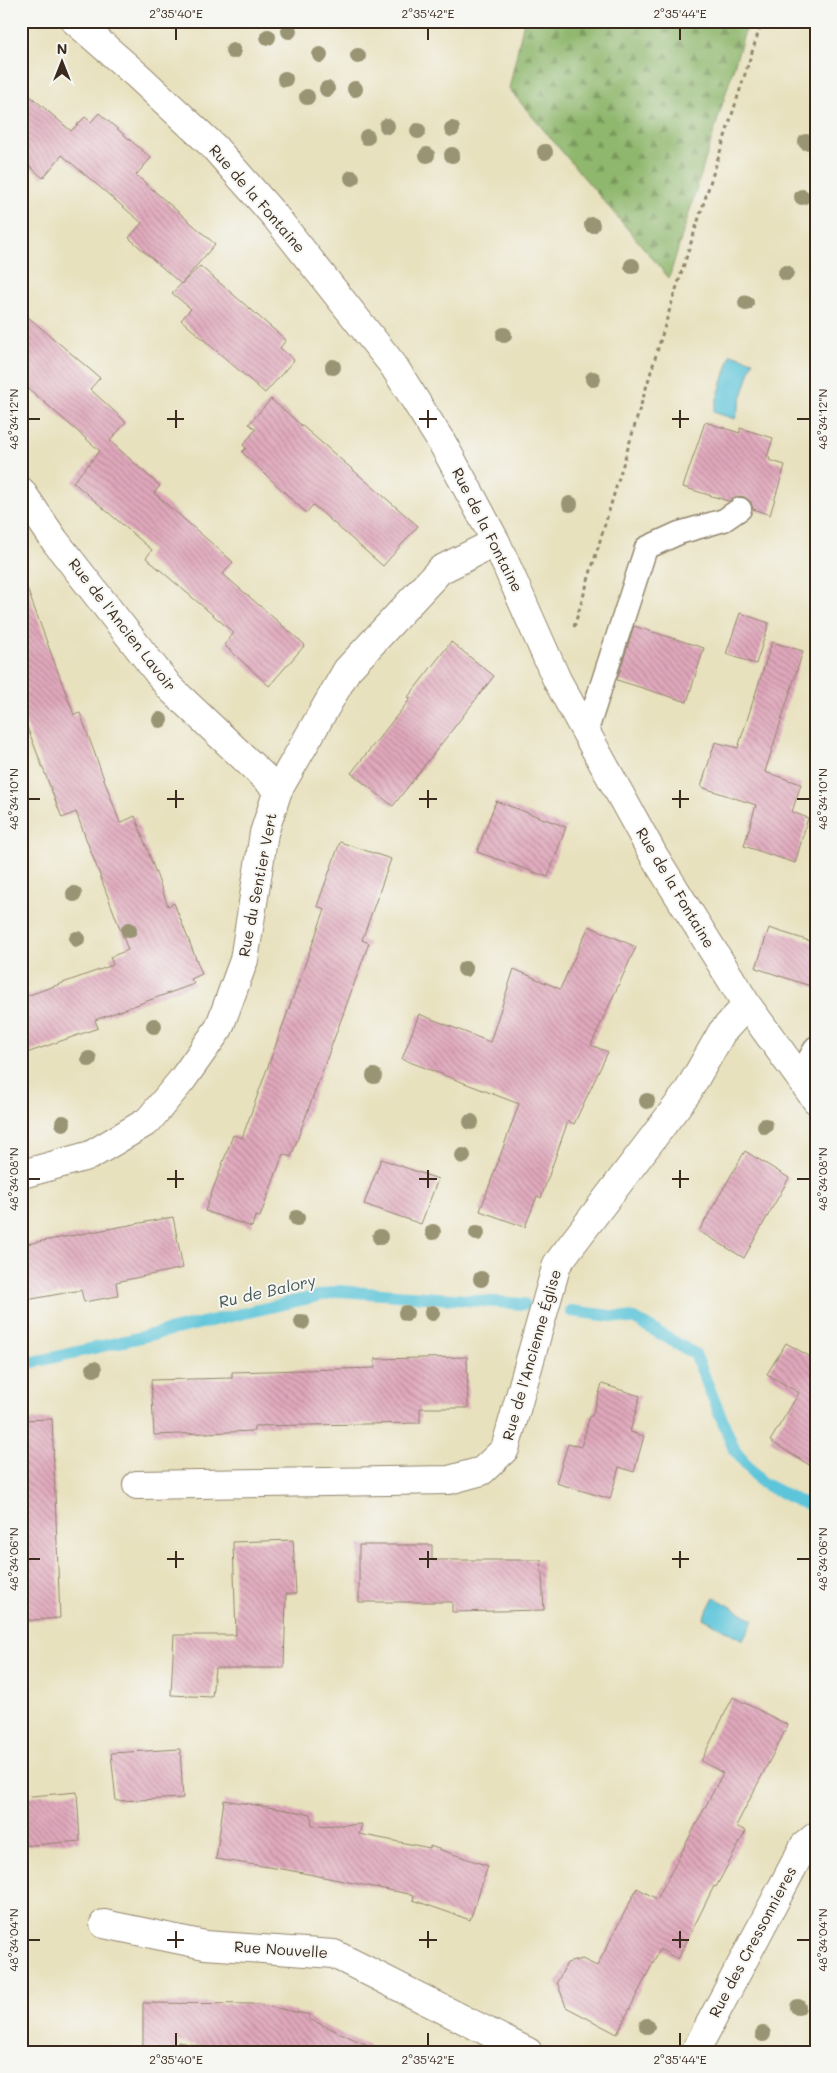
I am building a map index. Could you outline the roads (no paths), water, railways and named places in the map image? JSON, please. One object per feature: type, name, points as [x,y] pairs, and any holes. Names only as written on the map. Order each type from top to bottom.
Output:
[{"type":"street","name":"Rue de la Fontaine","points":[[75,21],[138,76],[214,147],[274,215],[392,365],[444,446],[496,542],[557,680],[654,856],[747,1005],[816,1100]]},
{"type":"street","name":"Rue de l'Ancien Lavoir","points":[[21,491],[55,541],[170,688],[278,790]]},
{"type":"street","name":"Rue du Sentier Vert","points":[[21,1172],[26,1173],[91,1155],[148,1121],[182,1080],[219,1028],[244,960],[264,833],[278,790],[347,670],[440,570],[496,542]]},
{"type":"street","name":"Rue de l'Ancienne Église","points":[[137,1485],[449,1480],[482,1471],[505,1449],[557,1264],[687,1093],[722,1032],[747,1005]]},
{"type":"street","name":"Rue des Cressonnieres","points":[[695,2052],[804,1846],[816,1836]]},
{"type":"street","name":"Rue Nouvelle","points":[[104,1924],[205,1945],[334,1954],[528,2052]]},
{"type":"lane","points":[[586,733],[646,548],[679,533],[724,520],[740,509]]},
{"type":"lane","points":[[799,1077],[816,1047]]},
{"type":"water","points":[[731,354],[753,361],[735,419],[713,412]]},
{"type":"water","points":[[714,1597],[754,1620],[743,1640],[703,1618]]},
{"type":"waterway","name":"Ru de Balory","points":[[21,1365],[339,1291],[524,1304]]},
{"type":"waterway","name":"Ru de Balory","points":[[571,1311],[635,1319],[695,1354],[735,1451],[761,1482],[798,1501],[816,1506]]}]
